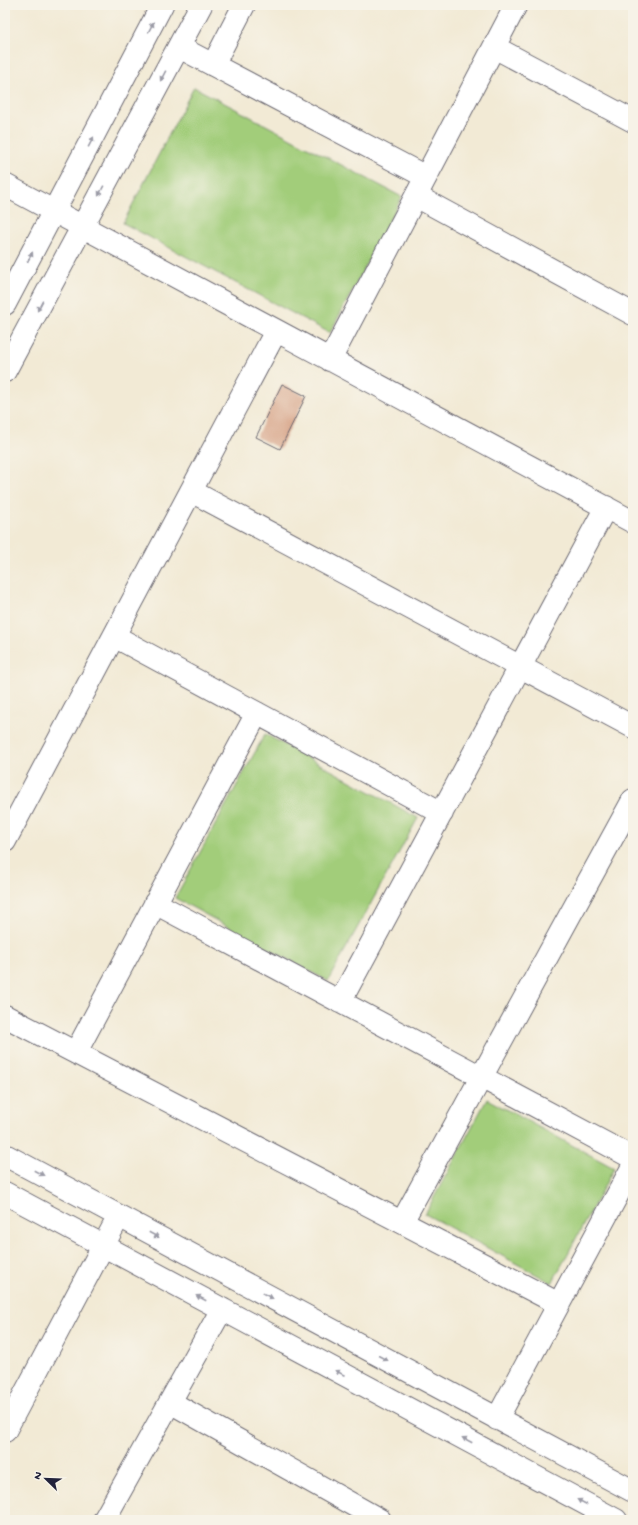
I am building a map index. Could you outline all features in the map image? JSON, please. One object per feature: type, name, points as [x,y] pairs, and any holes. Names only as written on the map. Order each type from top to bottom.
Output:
[{"type":"street","points":[[5,304],[162,5]]},
{"type":"street","points":[[5,371],[201,5]]},
{"type":"street","points":[[213,65],[244,5]]},
{"type":"street","points":[[330,360],[516,5]]},
{"type":"street","points":[[178,47],[213,65],[421,187],[633,314]]},
{"type":"street","points":[[494,47],[633,121]]},
{"type":"street","points":[[5,185],[633,522]]},
{"type":"street","points":[[5,840],[276,331]]},
{"type":"street","points":[[191,492],[633,727]]},
{"type":"street","points":[[340,1002],[606,507]]},
{"type":"street","points":[[114,636],[442,814]]},
{"type":"street","points":[[76,1052],[256,713]]},
{"type":"street","points":[[402,1222],[633,800]]},
{"type":"street","points":[[155,903],[633,1158]]},
{"type":"street","points":[[5,1016],[559,1304]]},
{"type":"street","points":[[5,1155],[633,1492]]},
{"type":"street","points":[[497,1419],[633,1166]]},
{"type":"street","points":[[5,1193],[616,1520]]},
{"type":"street","points":[[5,1431],[119,1216]]},
{"type":"street","points":[[104,1520],[222,1309]]},
{"type":"street","points":[[170,1402],[380,1520]]},
{"type":"green space","points":[[194,87],[402,197],[330,333],[123,223]]},
{"type":"green space","points":[[265,734],[418,818],[328,981],[175,898]]},
{"type":"green space","points":[[487,1099],[614,1168],[552,1283],[425,1214]]},
{"type":"building","points":[[282,384],[306,396],[280,449],[256,437]]}]
